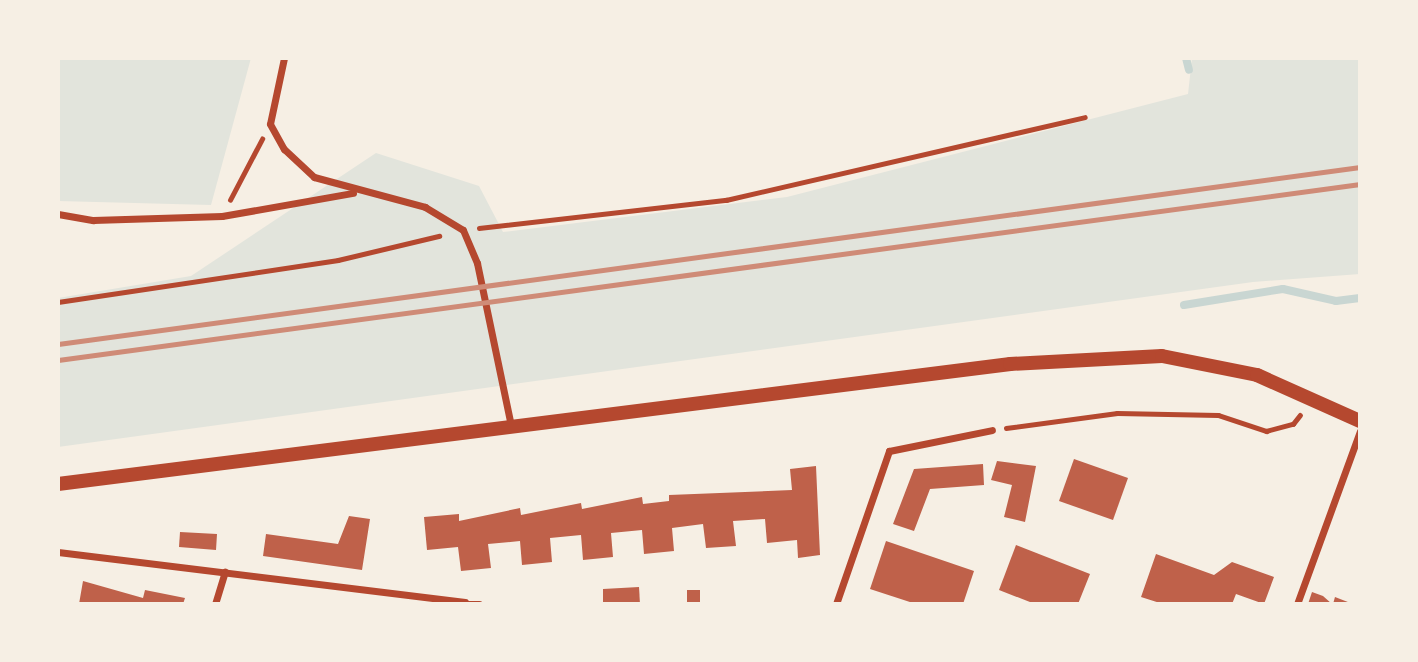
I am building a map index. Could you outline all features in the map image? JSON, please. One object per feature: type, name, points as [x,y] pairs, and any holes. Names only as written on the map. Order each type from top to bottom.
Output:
[{"type":"main road","points":[[58,484],[1010,364],[1162,356],[1257,374],[1360,421]]},
{"type":"street","points":[[284,58],[271,124],[284,149],[314,177],[354,192],[425,207],[463,230],[477,263],[512,426]]},
{"type":"street","points":[[58,214],[93,220],[222,216],[354,192]]},
{"type":"street","points":[[836,604],[889,451],[992,430]]},
{"type":"street","points":[[1297,604],[1360,431]]},
{"type":"street","points":[[58,552],[479,604]]},
{"type":"street","points":[[215,604],[225,572]]},
{"type":"path","points":[[58,302],[338,260],[463,230],[726,200],[1086,117]]},
{"type":"path","points":[[222,216],[271,124]]},
{"type":"path","points":[[992,430],[1117,413],[1219,415],[1266,432],[1293,424],[1311,399]]},
{"type":"shaded area","points":[[58,58],[251,58],[211,205],[58,201]]},
{"type":"shaded area","points":[[1192,58],[1360,58],[1360,274],[1253,282],[58,447],[58,298],[191,276],[376,153],[479,186],[503,232],[787,197],[1188,94]]},
{"type":"building","points":[[1074,459],[1128,478],[1113,520],[1059,501]]},
{"type":"building","points":[[997,461],[1036,466],[1025,522],[1004,517],[1012,485],[991,480]]},
{"type":"building","points":[[983,464],[984,485],[930,489],[914,531],[893,524],[914,469]]},
{"type":"building","points":[[816,466],[820,555],[798,558],[797,540],[767,543],[765,519],[733,521],[736,546],[706,548],[703,524],[672,528],[674,551],[644,554],[642,530],[611,533],[613,557],[583,560],[581,535],[550,538],[552,562],[522,565],[520,541],[488,544],[491,568],[461,571],[458,547],[427,550],[424,517],[459,514],[459,521],[520,508],[521,515],[581,503],[582,509],[642,497],[643,504],[669,501],[669,495],[792,490],[790,469]]},
{"type":"building","points":[[349,516],[370,519],[362,570],[263,556],[266,534],[338,544]]},
{"type":"building","points":[[180,532],[217,534],[216,550],[179,547]]},
{"type":"building","points":[[886,541],[974,571],[963,604],[916,604],[870,589]]},
{"type":"building","points":[[1016,545],[1090,574],[1078,604],[1035,604],[999,590]]},
{"type":"building","points":[[1156,554],[1214,575],[1232,562],[1274,577],[1264,604],[1236,594],[1232,604],[1163,604],[1141,597]]},
{"type":"building","points":[[83,581],[143,598],[145,590],[185,598],[183,604],[79,604]]},
{"type":"building","points":[[639,587],[640,604],[603,604],[603,589]]},
{"type":"building","points":[[687,590],[700,590],[700,604],[687,604]]},
{"type":"building","points":[[1312,592],[1323,596],[1332,604],[1308,604]]},
{"type":"building","points":[[1335,597],[1353,604],[1333,604]]},
{"type":"waterway","points":[[1186,58],[1189,70]]},
{"type":"waterway","points":[[1184,305],[1283,289],[1336,301],[1360,298]]},
{"type":"railway","points":[[58,344],[1360,167]]},
{"type":"railway","points":[[58,360],[1360,184]]}]
